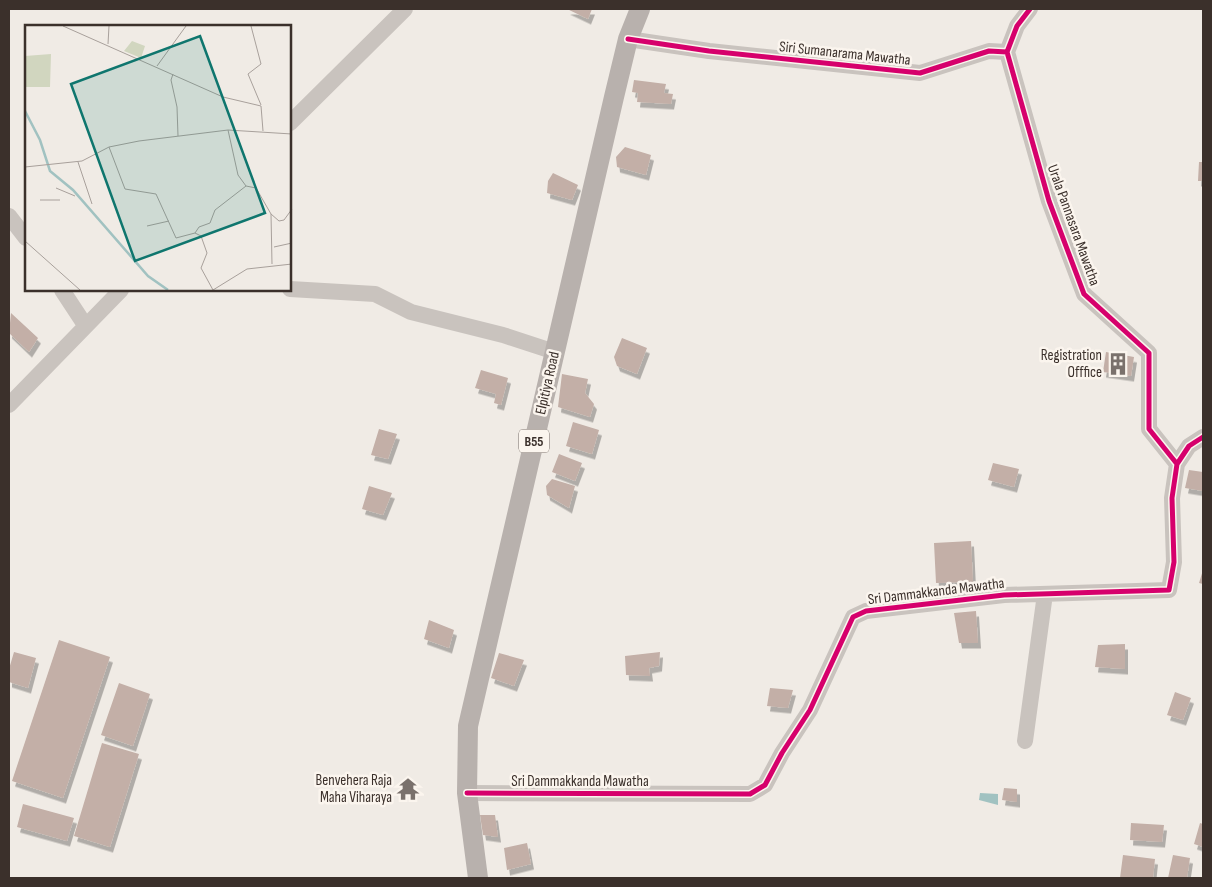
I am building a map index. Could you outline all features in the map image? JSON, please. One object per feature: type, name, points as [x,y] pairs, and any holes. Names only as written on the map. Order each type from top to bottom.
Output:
[{"type":"main road","name":"Elpitiya Road","points":[[478,878],[467,793],[468,726],[628,39],[640,9]]},
{"type":"street","points":[[291,123],[406,9]]},
{"type":"street","points":[[1006,52],[1017,26],[1030,9]]},
{"type":"street","name":"Siri Sumanarama Mawatha","points":[[628,39],[709,51],[920,73],[989,51],[1006,52]]},
{"type":"street","name":"Urala Pannasara Mawatha","points":[[1006,52],[1049,201],[1084,294],[1149,353],[1149,429],[1177,464]]},
{"type":"street","points":[[9,216],[25,237]]},
{"type":"street","points":[[291,289],[374,294],[411,312],[503,334],[555,352]]},
{"type":"street","points":[[63,291],[85,325]]},
{"type":"street","points":[[9,405],[85,325],[121,291]]},
{"type":"street","name":"Sri Dammakkanda Mawatha","points":[[467,793],[750,794],[765,785],[782,753],[810,710],[853,617],[866,611],[1004,595],[1168,590],[1174,562],[1172,498],[1177,464],[1189,446],[1203,437]]},
{"type":"street","points":[[1025,741],[1045,594]]},
{"type":"water","points":[[980,793],[998,794],[998,805],[979,800]]},
{"type":"building","points":[[567,9],[592,9],[588,19]]},
{"type":"building","points":[[634,80],[666,84],[664,93],[673,94],[671,104],[637,102],[638,93],[632,92]]},
{"type":"building","points":[[625,147],[651,155],[646,175],[617,167],[616,157]]},
{"type":"building","points":[[1199,162],[1203,162],[1203,181],[1198,181]]},
{"type":"building","points":[[553,173],[578,185],[572,200],[547,193],[548,181]]},
{"type":"building","points":[[11,313],[38,338],[29,352],[9,333]]},
{"type":"building","points":[[622,338],[647,348],[637,374],[617,366],[614,357]]},
{"type":"building","name":"Registration Offfice","points":[[1106,352],[1134,357],[1131,376],[1103,372]]},
{"type":"building","points":[[481,370],[508,378],[501,405],[494,403],[496,394],[475,388]]},
{"type":"building","points":[[562,374],[588,379],[585,393],[594,404],[590,417],[558,407]]},
{"type":"building","points":[[573,422],[599,430],[592,454],[566,446]]},
{"type":"building","points":[[379,429],[397,434],[388,459],[371,455]]},
{"type":"building","points":[[559,454],[582,463],[575,481],[552,472]]},
{"type":"building","points":[[993,463],[1019,469],[1014,487],[988,480]]},
{"type":"building","points":[[1189,470],[1203,472],[1203,491],[1185,488]]},
{"type":"building","points":[[552,479],[575,486],[569,508],[547,495],[546,486]]},
{"type":"building","points":[[369,486],[392,493],[383,515],[362,509]]},
{"type":"building","points":[[971,541],[973,582],[936,583],[934,543]]},
{"type":"building","points":[[1203,570],[1203,584],[1199,583]]},
{"type":"building","points":[[976,611],[978,643],[959,643],[954,613]]},
{"type":"building","points":[[429,620],[454,630],[449,648],[424,639]]},
{"type":"building","points":[[59,640],[110,657],[63,798],[12,781]]},
{"type":"building","points":[[1125,644],[1125,669],[1095,667],[1098,645]]},
{"type":"building","points":[[14,652],[36,658],[28,688],[9,682],[9,669]]},
{"type":"building","points":[[660,652],[659,666],[649,668],[650,676],[626,675],[625,656]]},
{"type":"building","points":[[499,653],[524,660],[514,686],[491,678]]},
{"type":"building","points":[[119,683],[150,694],[133,746],[101,735]]},
{"type":"building","points":[[770,688],[793,690],[788,708],[767,706]]},
{"type":"building","points":[[1175,692],[1191,698],[1183,720],[1167,715]]},
{"type":"building","points":[[102,743],[139,754],[110,847],[74,836]]},
{"type":"building","points":[[1004,788],[1017,789],[1017,802],[1002,800]]},
{"type":"building","points":[[23,804],[74,818],[67,841],[17,827]]},
{"type":"building","points":[[480,815],[495,815],[498,837],[483,835]]},
{"type":"building","points":[[1131,823],[1164,825],[1162,842],[1130,840]]},
{"type":"building","points":[[1200,823],[1203,824],[1203,847],[1194,844]]},
{"type":"building","points":[[527,843],[531,864],[507,870],[504,848]]},
{"type":"building","points":[[1123,855],[1155,859],[1153,878],[1120,878]]},
{"type":"building","points":[[1173,855],[1190,858],[1187,878],[1168,878]]},
{"type":"cycle path","points":[[628,39],[709,51],[920,73],[989,51],[1007,52],[1017,26],[1030,9]]},
{"type":"cycle path","points":[[1007,52],[1049,201],[1084,294],[1149,353],[1149,429],[1177,464]]},
{"type":"cycle path","points":[[467,793],[750,794],[765,785],[782,753],[810,710],[853,617],[866,611],[1004,595],[1169,590],[1174,562],[1172,498],[1177,464],[1189,446],[1203,437]]},
{"type":"place","name":"Registration Offfice","points":[[1118,364]]},
{"type":"place","name":"Benvehera Raja Maha Viharaya","points":[[408,789]]}]
